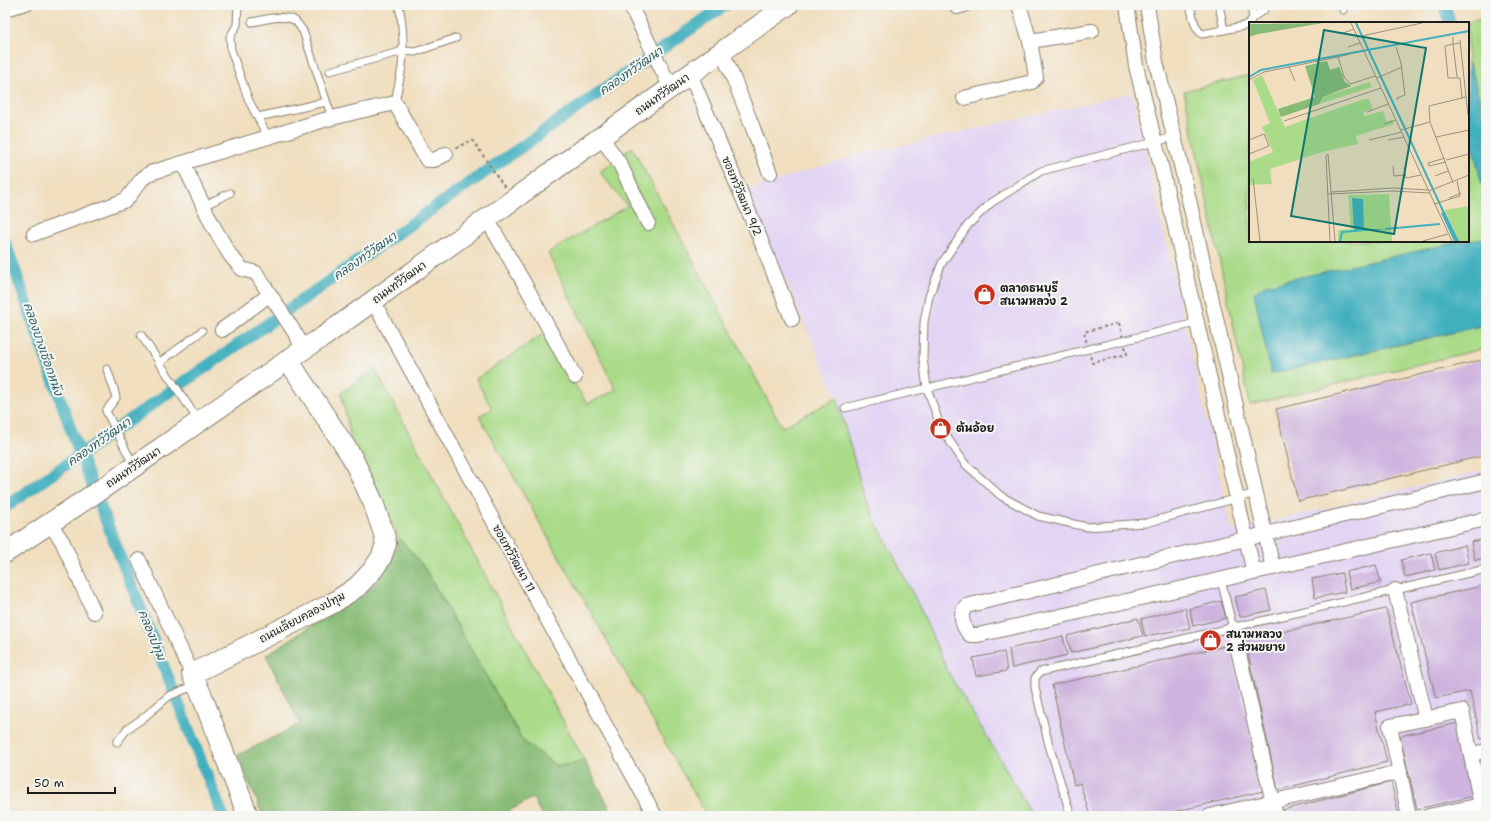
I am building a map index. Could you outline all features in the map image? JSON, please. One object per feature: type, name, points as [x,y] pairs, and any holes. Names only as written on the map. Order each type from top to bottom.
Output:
[{"type":"main road","name":"ถนนทวีวัฒนา","points":[[5,552],[106,486],[130,458],[199,422],[296,347],[323,337],[601,137],[788,5]]},
{"type":"main road","name":"ถนนเลียบคลองปทุม","points":[[193,682],[333,603],[357,587],[372,571],[381,558],[386,544],[374,502],[296,347]]},
{"type":"main road","points":[[193,682],[245,815]]},
{"type":"street","points":[[630,5],[671,88]]},
{"type":"street","points":[[964,98],[1032,82],[1036,77],[1030,41],[1019,5]]},
{"type":"street","points":[[1127,5],[1136,66],[1155,142],[1254,573]]},
{"type":"street","points":[[1147,5],[1156,62],[1273,568]]},
{"type":"street","points":[[1030,41],[1092,31]]},
{"type":"street","points":[[722,52],[739,88],[750,122],[770,172]]},
{"type":"street","name":"ซอยทวีวัฒนา 9/2","points":[[690,74],[757,231],[792,319]]},
{"type":"street","points":[[34,234],[126,200],[142,179],[150,173],[332,118],[395,103],[427,160],[434,160],[446,154]]},
{"type":"street","points":[[601,137],[620,164],[648,223]]},
{"type":"street","points":[[183,162],[212,224],[230,255],[242,269],[256,273],[296,347]]},
{"type":"street","points":[[487,219],[528,290],[575,378]]},
{"type":"street","points":[[222,330],[269,295]]},
{"type":"street","name":"ซอยทวีวัฒนา 11","points":[[373,301],[655,816]]},
{"type":"street","points":[[1486,481],[966,606],[962,610],[961,616],[965,629],[970,635],[978,635],[1486,519]]},
{"type":"street","points":[[50,524],[62,541],[94,612]]},
{"type":"street","points":[[139,560],[193,682]]},
{"type":"street","points":[[1395,590],[1426,718]]},
{"type":"street","points":[[1233,628],[1276,816]]},
{"type":"street","points":[[1409,816],[1390,726],[1462,711],[1481,805],[1448,814],[1429,816]]},
{"type":"street","points":[[1470,754],[1486,751]]},
{"type":"street","points":[[1210,816],[1400,772]]},
{"type":"lane","points":[[5,13],[31,5]]},
{"type":"lane","points":[[238,5],[236,25],[230,37],[231,50],[249,101],[268,137]]},
{"type":"lane","points":[[395,103],[403,51],[402,16],[400,5]]},
{"type":"lane","points":[[1190,5],[1195,25],[1198,31],[1202,34],[1244,26],[1249,23]]},
{"type":"lane","points":[[1219,5],[1224,30]]},
{"type":"lane","points":[[1250,5],[1253,17]]},
{"type":"lane","points":[[1250,22],[1253,17],[1260,13],[1267,5]]},
{"type":"lane","points":[[252,22],[279,18],[290,18],[296,21],[302,31],[332,118]]},
{"type":"lane","points":[[330,71],[403,51],[415,52],[456,38]]},
{"type":"lane","points":[[258,117],[326,102]]},
{"type":"lane","points":[[1174,137],[1041,171],[991,203],[968,225],[942,263],[929,296],[924,322],[923,358],[927,388],[942,428],[965,464],[1001,496],[1038,516],[1087,527],[1146,523],[1256,493]]},
{"type":"lane","points":[[203,206],[230,193]]},
{"type":"lane","points":[[846,408],[1196,323]]},
{"type":"lane","points":[[159,363],[202,331]]},
{"type":"lane","points":[[141,336],[199,422]]},
{"type":"lane","points":[[107,369],[116,398],[106,411],[130,458]]},
{"type":"lane","points":[[1071,816],[1049,744],[1035,688],[1035,678],[1040,672],[1486,568]]},
{"type":"lane","points":[[1221,580],[1233,628]]},
{"type":"lane","points":[[117,742],[127,729],[142,719],[169,696],[193,682]]},
{"type":"path","points":[[446,154],[472,140],[481,151],[506,190]]},
{"type":"shaded area","points":[[1132,93],[1232,531],[1486,470],[1486,816],[1032,816],[995,750],[949,674],[919,606],[866,502],[837,398],[746,190],[855,156]]},
{"type":"green space","points":[[1486,18],[1486,123],[1469,64],[1469,22]]},
{"type":"green space","points":[[1249,75],[1249,242],[1458,242],[1271,374],[1486,325],[1486,348],[1250,405],[1184,91]]},
{"type":"green space","points":[[1469,132],[1486,200],[1486,239],[1469,241]]},
{"type":"green space","points":[[632,147],[782,427],[837,398],[866,502],[919,606],[949,674],[995,750],[1032,816],[707,816],[479,416],[492,409],[476,379],[543,334],[587,404],[616,390],[548,253],[627,206],[600,172]]},
{"type":"green space","points":[[375,369],[584,760],[571,765],[555,765],[523,741],[424,567],[399,538],[351,438],[341,393]]},
{"type":"green space","points":[[399,538],[424,567],[523,741],[555,765],[571,765],[584,760],[614,816],[542,816],[533,798],[499,816],[263,816],[238,755],[300,724],[266,655],[372,587],[391,563]]},
{"type":"water","points":[[1469,64],[1486,123],[1486,200],[1469,132]]},
{"type":"water","points":[[1486,239],[1486,325],[1271,374],[1254,293],[1265,285],[1469,241]]},
{"type":"building","points":[[1486,359],[1486,455],[1298,501],[1276,409]]},
{"type":"building","points":[[1486,539],[1486,558],[1475,560],[1471,542]]},
{"type":"building","points":[[1465,545],[1469,563],[1439,570],[1435,553]]},
{"type":"building","points":[[1431,553],[1435,570],[1405,577],[1401,560]]},
{"type":"building","points":[[1376,565],[1381,582],[1350,589],[1346,572]]},
{"type":"building","points":[[1342,573],[1345,592],[1315,598],[1312,579]]},
{"type":"building","points":[[1486,585],[1486,738],[1481,739],[1470,691],[1436,698],[1411,602]]},
{"type":"building","points":[[1266,590],[1271,610],[1240,617],[1235,597]]},
{"type":"building","points":[[1221,601],[1226,618],[1193,626],[1190,609]]},
{"type":"building","points":[[1185,608],[1190,628],[1145,636],[1141,619]]},
{"type":"building","points":[[1386,609],[1411,704],[1375,712],[1387,762],[1278,790],[1245,640]]},
{"type":"building","points":[[1138,618],[1143,636],[1071,653],[1067,636]]},
{"type":"building","points":[[1063,636],[1067,655],[1012,668],[1009,649]]},
{"type":"building","points":[[1230,645],[1263,791],[1155,816],[1090,816],[1080,783],[1074,785],[1052,685]]},
{"type":"building","points":[[1004,652],[1007,671],[976,676],[973,658]]},
{"type":"building","points":[[1458,723],[1474,796],[1417,809],[1400,736]]},
{"type":"building","points":[[1391,782],[1399,816],[1285,816],[1283,810]]},
{"type":"waterway","name":"คลองทวีวัฒนา","points":[[5,507],[725,5]]},
{"type":"waterway","points":[[1444,5],[1450,22]]},
{"type":"waterway","name":"คลองปทุม","points":[[5,242],[80,455],[223,816]]},
{"type":"place","name":"ตลาดธนบุรี สนามหลวง 2","points":[[985,294]]},
{"type":"place","name":"ต้นอ้อย","points":[[941,428]]},
{"type":"place","name":"สนามหลวง 2 ส่วนขยาย","points":[[1210,640]]},
{"type":"water label","name":"คลองบางเชือกหนัง","points":[[43,349]]}]
